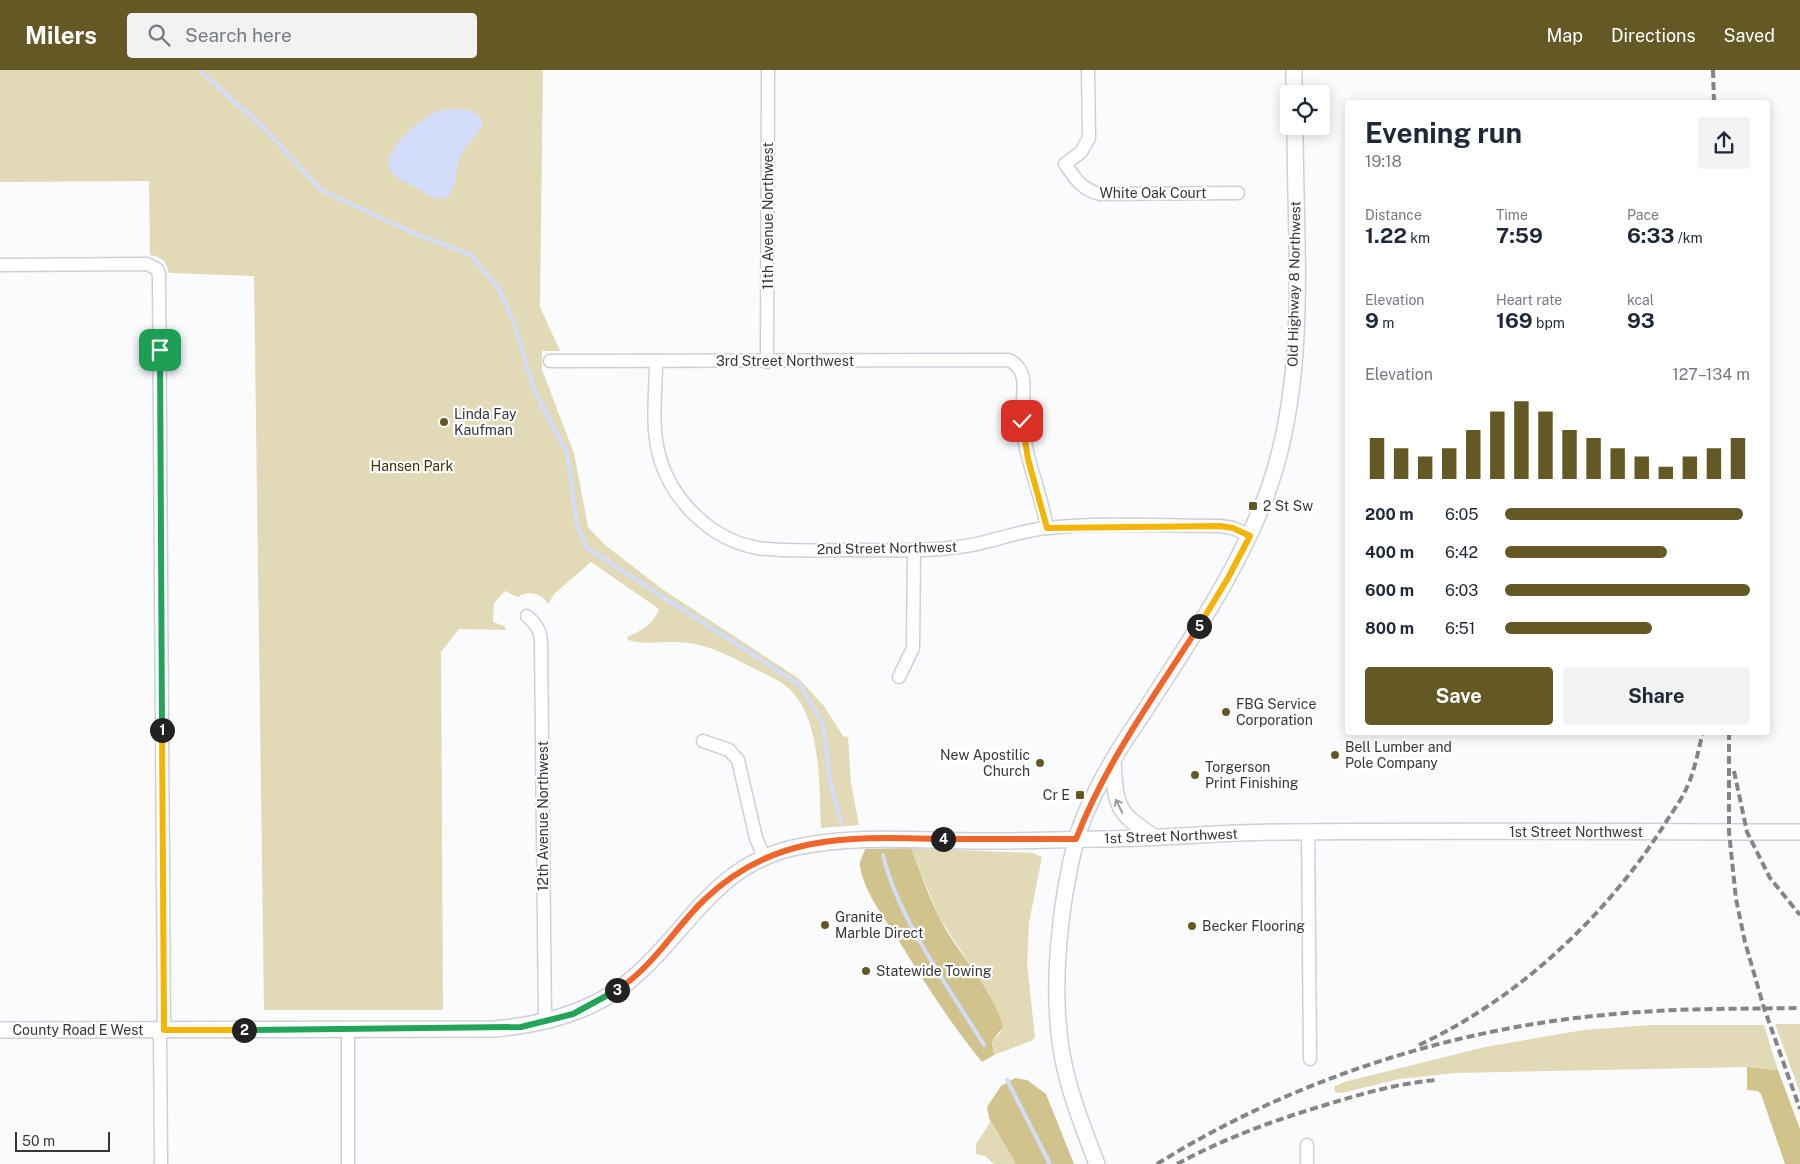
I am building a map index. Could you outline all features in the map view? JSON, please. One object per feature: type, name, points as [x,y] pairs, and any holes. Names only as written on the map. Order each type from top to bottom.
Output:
[{"type":"street","name":"11th Avenue Northwest","points":[[767,362],[768,70]]},
{"type":"street","name":"White Oak Court","points":[[1088,70],[1089,138],[1081,152],[1065,164],[1089,192],[1100,194],[1238,192]]},
{"type":"street","points":[[1294,70],[1294,85]]},
{"type":"street","name":"Old Highway 8 Northwest","points":[[1097,1164],[1071,1090],[1061,1049],[1057,1005],[1060,933],[1076,839],[1113,760],[1228,578],[1250,536],[1270,485],[1280,447],[1294,365],[1296,289],[1294,135]]},
{"type":"street","points":[[0,265],[142,264],[157,269],[159,285],[162,1030],[160,1164]]},
{"type":"street","name":"3rd Street Northwest","points":[[550,361],[1009,360],[1019,366],[1023,378],[1022,421],[1025,445],[1047,528]]},
{"type":"street","name":"2nd Street Northwest","points":[[656,361],[656,436],[659,455],[676,494],[700,519],[731,539],[758,548],[914,550],[960,547],[1018,532],[1047,528],[1220,526],[1233,528],[1250,536]]},
{"type":"street","points":[[899,676],[913,648],[914,550]]},
{"type":"street","name":"12th Avenue Northwest","points":[[527,616],[541,633],[545,1022]]},
{"type":"street","points":[[703,741],[729,750],[738,760],[756,838],[764,857]]},
{"type":"street","points":[[1113,760],[1115,797],[1121,811],[1130,821],[1154,837]]},
{"type":"street","points":[[1308,832],[1310,1059]]},
{"type":"street","name":"1st Street Northwest","points":[[545,1022],[573,1014],[623,986],[662,949],[704,900],[724,882],[764,857],[798,846],[844,839],[1076,839],[1308,832],[1800,832]]},
{"type":"street","name":"County Road E West","points":[[0,1030],[494,1029],[521,1027],[545,1022]]},
{"type":"street","points":[[348,1030],[348,1164]]},
{"type":"street","points":[[1307,1145],[1308,1164]]},
{"type":"green space","name":"Hansen Park","points":[[0,70],[543,70],[540,307],[560,351],[542,351],[542,370],[574,453],[588,527],[605,545],[662,589],[798,678],[824,706],[843,736],[848,737],[851,783],[859,825],[821,828],[819,773],[813,733],[807,715],[787,687],[738,660],[706,647],[681,642],[643,643],[628,640],[627,637],[642,629],[654,619],[659,609],[591,562],[554,594],[548,604],[538,595],[530,593],[518,597],[505,591],[494,603],[493,622],[504,626],[506,630],[459,629],[441,652],[443,1010],[264,1010],[254,276],[169,273],[163,260],[150,255],[149,181],[0,182]]},
{"type":"green space","points":[[911,848],[1033,853],[1042,857],[1029,923],[1027,964],[1035,1037],[1033,1040],[994,1055],[992,1041],[1001,1032],[990,996],[939,917]]},
{"type":"green space","points":[[1775,1024],[1800,1024],[1800,1093]]},
{"type":"green space","points":[[1651,1025],[1764,1025],[1778,1070],[1747,1067],[1455,1073],[1399,1079],[1342,1093],[1335,1092],[1334,1089],[1335,1086],[1344,1082],[1485,1047],[1583,1030]]},
{"type":"green space","points":[[991,1121],[1016,1164],[994,1164],[985,1156],[976,1154],[976,1144]]},
{"type":"shaded area","points":[[911,848],[939,917],[991,997],[1003,1027],[992,1041],[994,1055],[982,1062],[926,984],[874,902],[862,875],[860,864],[865,849]]},
{"type":"shaded area","points":[[1747,1067],[1778,1070],[1800,1129],[1800,1164],[1785,1164],[1761,1094],[1758,1091],[1747,1090]]},
{"type":"shaded area","points":[[1015,1078],[1027,1080],[1046,1094],[1074,1164],[1016,1164],[989,1118],[987,1107],[1001,1086]]},
{"type":"water","points":[[459,109],[479,115],[482,125],[460,157],[455,181],[447,198],[430,196],[395,175],[390,169],[389,161],[391,153],[404,136],[436,112]]},
{"type":"waterway","points":[[199,70],[263,127],[321,190],[411,232],[471,255],[499,289],[515,326],[534,390],[567,453],[577,526],[587,548],[800,685],[823,724],[830,781],[841,822]]},
{"type":"waterway","points":[[883,855],[890,880],[913,929],[984,1045]]},
{"type":"waterway","points":[[1007,1080],[1050,1164]]},
{"type":"railway","points":[[1713,70],[1714,100]]},
{"type":"railway","points":[[1419,1045],[1456,1026],[1491,1004],[1525,979],[1558,951],[1617,890],[1643,856],[1685,791],[1692,774],[1702,735]]},
{"type":"railway","points":[[1729,735],[1729,832],[1736,899],[1745,942],[1764,1008],[1800,1109]]},
{"type":"railway","points":[[1734,771],[1747,832],[1770,878],[1800,915]]},
{"type":"railway","points":[[1157,1164],[1209,1134],[1264,1107],[1320,1083],[1377,1062],[1436,1045],[1495,1031],[1615,1014],[1685,1010],[1800,1008]]},
{"type":"railway","points":[[1177,1164],[1266,1124],[1303,1112],[1380,1090],[1438,1080]]},
{"type":"place","name":"Linda Fay Kaufman","points":[[444,422]]},
{"type":"place","name":"2 St Sw","points":[[1253,506]]},
{"type":"place","name":"FBG Service Corporation","points":[[1226,712]]},
{"type":"place","name":"Bell Lumber and Pole Company","points":[[1335,755]]},
{"type":"place","name":"New Apostilic Church","points":[[1040,763]]},
{"type":"place","name":"Torgerson Print Finishing","points":[[1195,775]]},
{"type":"place","name":"Cr E","points":[[1080,795]]},
{"type":"place","name":"Granite Marble Direct","points":[[825,925]]},
{"type":"place","name":"Becker Flooring","points":[[1192,926]]},
{"type":"place","name":"Statewide Towing","points":[[866,971]]},
{"type":"route","points":[[160,350],[164,1030],[494,1029],[521,1027],[545,1022],[573,1014],[599,1002],[623,986],[644,968],[704,900],[724,882],[764,857],[790,848],[844,839],[896,838],[981,841],[1076,839],[1086,813],[1113,760],[1208,612],[1240,558],[1250,536],[1233,528],[1220,526],[1085,526],[1047,528],[1044,511],[1028,459],[1022,421]]}]
